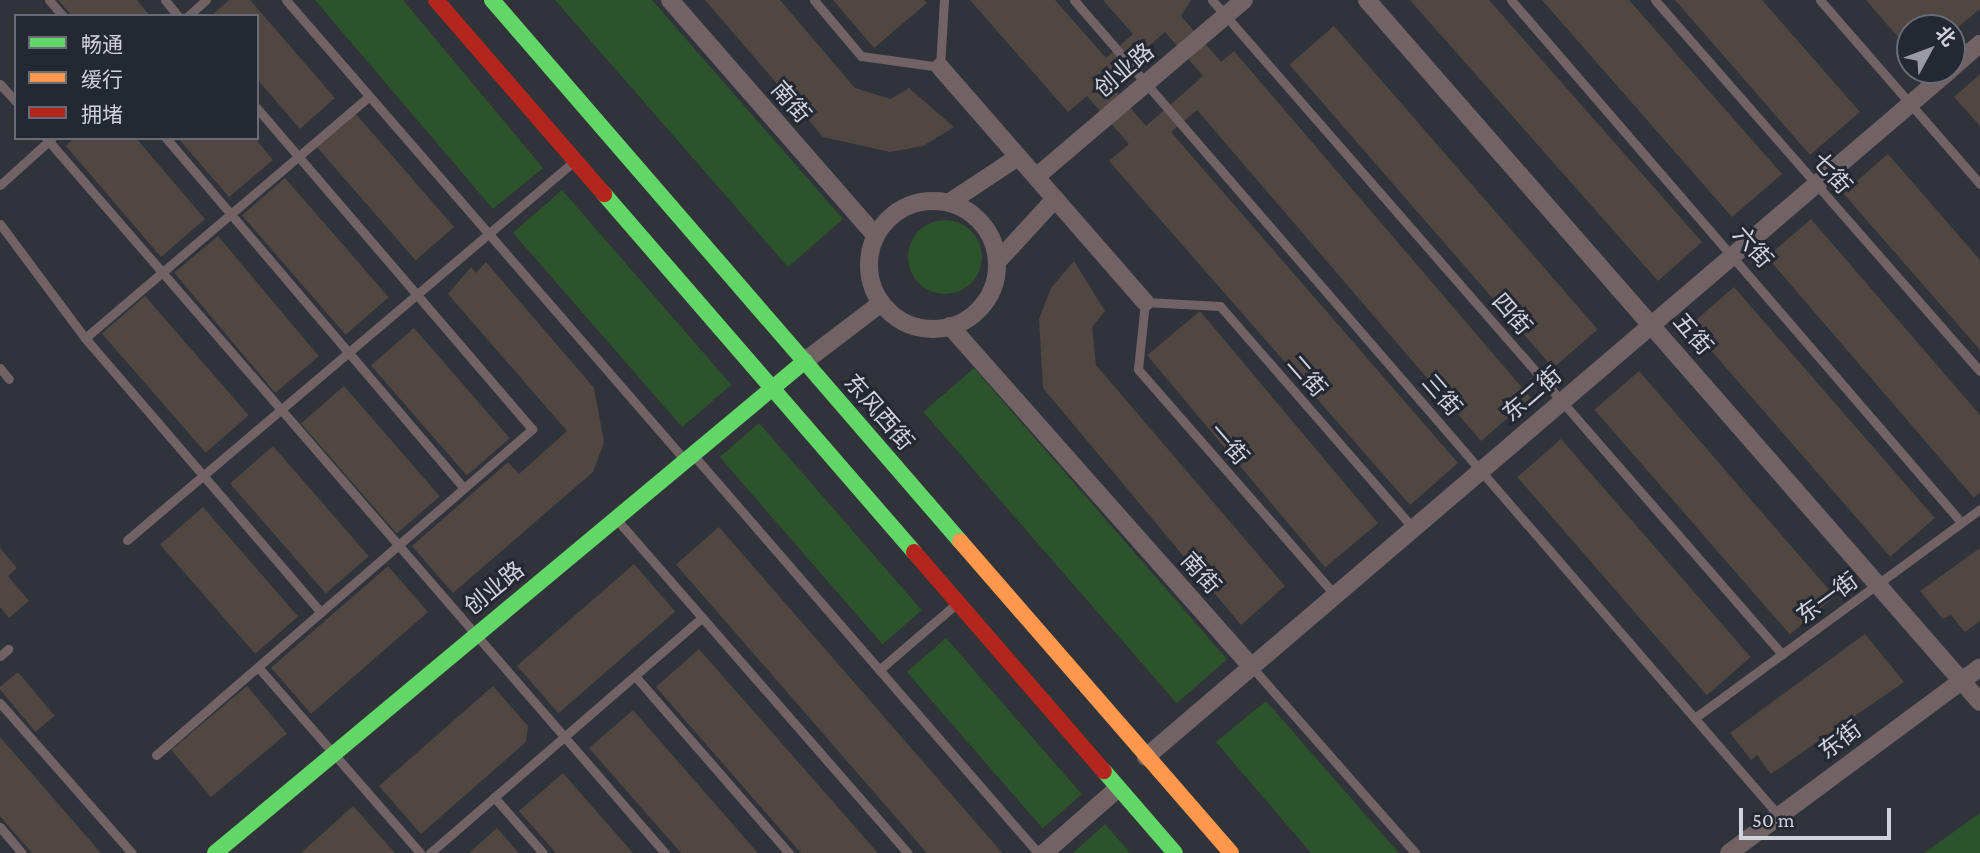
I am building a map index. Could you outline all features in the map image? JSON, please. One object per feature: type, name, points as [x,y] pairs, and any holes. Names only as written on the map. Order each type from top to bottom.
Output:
[{"type":"main road","points":[[436,0],[572,163],[960,600],[1117,789],[1175,853]]},
{"type":"main road","name":"东风西街","points":[[492,0],[1231,853]]},
{"type":"main road","name":"创业路","points":[[215,853],[805,361]]},
{"type":"street","name":"南街","points":[[670,0],[876,236]]},
{"type":"street","name":"创业路","points":[[1036,177],[1244,0]]},
{"type":"street","name":"五街","points":[[1367,0],[1879,583],[1980,702]]},
{"type":"street","name":"东二街","points":[[1966,56],[1980,44]]},
{"type":"street","points":[[940,67],[1145,302]]},
{"type":"street","name":"东二街","points":[[1146,757],[1933,84]]},
{"type":"street","points":[[950,202],[986,228],[997,262],[992,292],[980,310],[950,326],[918,327],[881,303],[869,264],[876,236],[894,212],[912,203],[950,202],[1018,157]]},
{"type":"street","points":[[997,262],[1055,199]]},
{"type":"street","points":[[805,361],[881,303]]},
{"type":"street","name":"南街","points":[[950,326],[1251,666]]},
{"type":"street","name":"东街","points":[[1729,853],[1980,667]]},
{"type":"street","points":[[1044,853],[1117,789]]},
{"type":"lane","points":[[49,0],[61,14]]},
{"type":"lane","points":[[165,0],[176,14]]},
{"type":"lane","points":[[190,14],[206,0]]},
{"type":"lane","points":[[286,0],[489,235],[879,670],[1038,853]]},
{"type":"lane","points":[[814,0],[861,56],[940,67],[944,0]]},
{"type":"lane","name":"三街","points":[[1074,0],[1779,816]]},
{"type":"lane","name":"四街","points":[[1212,0],[1782,654]]},
{"type":"lane","name":"六街","points":[[1511,0],[1734,254],[1961,523]]},
{"type":"lane","name":"七街","points":[[1655,0],[1980,371]]},
{"type":"lane","points":[[1820,0],[1980,184]]},
{"type":"lane","points":[[0,84],[14,100]]},
{"type":"lane","points":[[85,338],[369,96]]},
{"type":"lane","points":[[156,755],[532,429],[259,110]]},
{"type":"lane","points":[[0,185],[48,140]]},
{"type":"lane","points":[[50,140],[280,412],[665,853]]},
{"type":"lane","points":[[168,140],[464,488]]},
{"type":"lane","points":[[127,540],[572,163]]},
{"type":"lane","points":[[0,224],[85,338],[321,612]]},
{"type":"lane","name":"二街","points":[[1145,302],[1220,306],[1413,528]]},
{"type":"lane","name":"一街","points":[[1145,302],[1138,369],[1335,594]]},
{"type":"lane","points":[[0,368],[9,379]]},
{"type":"lane","name":"东一街","points":[[1696,717],[1980,509]]},
{"type":"lane","points":[[617,520],[908,853]]},
{"type":"lane","points":[[879,670],[960,600]]},
{"type":"lane","points":[[430,853],[702,617]]},
{"type":"lane","points":[[0,656],[8,649]]},
{"type":"lane","name":"南街","points":[[1251,666],[1415,853]]},
{"type":"lane","points":[[258,667],[420,853]]},
{"type":"lane","points":[[635,676],[789,853]]},
{"type":"lane","points":[[0,703],[132,853]]},
{"type":"lane","points":[[494,797],[543,853]]},
{"type":"lane","points":[[0,827],[22,853]]},
{"type":"green space","points":[[315,0],[403,0],[543,168],[493,209]]},
{"type":"green space","points":[[555,0],[652,0],[843,219],[788,267]]},
{"type":"green space","points":[[562,190],[731,385],[682,427],[513,233]]},
{"type":"green space","points":[[945,220],[959,223],[971,231],[979,243],[982,257],[979,271],[971,283],[959,291],[945,294],[931,291],[919,283],[911,271],[908,257],[911,243],[919,231],[931,223]]},
{"type":"green space","points":[[974,368],[1227,659],[1177,703],[923,412]]},
{"type":"green space","points":[[759,423],[922,610],[882,644],[720,457]]},
{"type":"green space","points":[[946,638],[1082,794],[1043,828],[907,672]]},
{"type":"green space","points":[[1266,701],[1399,853],[1311,853],[1216,742]]},
{"type":"green space","points":[[1980,813],[1980,853],[1924,853]]},
{"type":"green space","points":[[1105,824],[1130,853],[1073,853]]},
{"type":"building","points":[[58,0],[137,0],[148,14],[70,14]]},
{"type":"building","points":[[229,0],[250,0],[335,98],[300,129],[259,81],[259,14],[213,14]]},
{"type":"building","points":[[705,0],[780,0],[855,88],[891,99],[909,88],[954,127],[923,146],[890,152],[823,137]]},
{"type":"building","points":[[833,0],[924,0],[927,3],[874,48]]},
{"type":"building","points":[[970,0],[1055,0],[1106,58],[1133,34],[1103,0],[1191,0],[1181,16],[1221,62],[1234,51],[1531,398],[1481,441],[1197,110],[1171,132],[1458,463],[1410,505],[1109,161],[1129,144],[1087,96],[1068,112]],"holes":[[[1165,32],[1203,76],[1146,126],[1108,82]]]},
{"type":"building","points":[[1410,0],[1489,0],[1702,242],[1658,281]]},
{"type":"building","points":[[1542,0],[1629,0],[1782,174],[1732,217]]},
{"type":"building","points":[[1675,0],[1762,0],[1860,112],[1810,155]]},
{"type":"building","points":[[1866,0],[1980,0],[1980,9],[1966,20],[1966,14],[1896,14],[1896,35]]},
{"type":"building","points":[[1334,26],[1598,329],[1553,368],[1289,65]]},
{"type":"building","points":[[1980,74],[1980,126],[1954,97]]},
{"type":"building","points":[[355,113],[454,227],[416,260],[317,146]]},
{"type":"building","points":[[72,140],[138,140],[205,219],[161,257],[66,146]]},
{"type":"building","points":[[180,140],[257,140],[273,160],[229,197]]},
{"type":"building","points":[[1888,154],[1980,260],[1980,350],[1843,193]]},
{"type":"building","points":[[285,178],[389,297],[346,335],[242,215]]},
{"type":"building","points":[[1811,219],[1980,415],[1980,492],[1974,498],[1767,257]]},
{"type":"building","points":[[218,236],[319,356],[275,393],[174,273]]},
{"type":"building","points":[[1074,261],[1105,311],[1092,327],[1096,365],[1285,586],[1241,625],[1043,388],[1039,319],[1051,288]]},
{"type":"building","points":[[486,262],[594,388],[604,442],[593,472],[453,593],[412,546],[508,462],[519,474],[567,431],[448,294],[471,267],[476,273]]},
{"type":"building","points":[[1734,287],[1935,518],[1890,557],[1689,326]]},
{"type":"building","points":[[145,296],[249,415],[206,453],[102,333]]},
{"type":"building","points":[[1200,311],[1378,523],[1325,568],[1147,355]]},
{"type":"building","points":[[414,328],[510,438],[467,476],[371,365]]},
{"type":"building","points":[[1639,371],[1835,596],[1790,635],[1594,410]]},
{"type":"building","points":[[344,386],[440,496],[397,534],[301,423]]},
{"type":"building","points":[[1561,439],[1751,657],[1707,695],[1517,477]]},
{"type":"building","points":[[273,446],[369,556],[326,594],[230,483]]},
{"type":"building","points":[[203,507],[298,616],[255,654],[160,544]]},
{"type":"building","points":[[719,527],[1002,853],[927,853],[676,564]]},
{"type":"building","points":[[0,548],[17,568],[8,576],[29,601],[9,618],[0,607]]},
{"type":"building","points":[[1980,548],[1980,621],[1965,632],[1951,615],[1943,619],[1920,591]]},
{"type":"building","points":[[634,564],[675,612],[558,713],[517,666]]},
{"type":"building","points":[[388,566],[428,612],[311,714],[271,668]]},
{"type":"building","points":[[1865,634],[1904,682],[1771,774],[1757,755],[1751,760],[1730,733]]},
{"type":"building","points":[[699,649],[878,853],[801,853],[656,687]]},
{"type":"building","points":[[18,672],[55,716],[35,732],[0,689]]},
{"type":"building","points":[[247,686],[287,733],[211,797],[171,750]]},
{"type":"building","points":[[493,686],[528,726],[526,742],[421,834],[379,786]]},
{"type":"building","points":[[633,710],[758,853],[681,853],[589,748]]},
{"type":"building","points":[[0,737],[101,853],[32,853],[0,816]]},
{"type":"building","points":[[563,773],[633,853],[556,853],[519,811]]},
{"type":"building","points":[[353,806],[395,853],[301,853]]},
{"type":"building","points":[[497,828],[519,853],[469,853]]},
{"type":"traffic: fast","points":[[492,0],[960,541]]},
{"type":"traffic: fast","points":[[604,194],[914,552]]},
{"type":"traffic: fast","points":[[215,853],[805,361]]},
{"type":"traffic: fast","points":[[1104,771],[1175,853]]},
{"type":"traffic: slow","points":[[960,541],[1231,853]]},
{"type":"traffic: jam","points":[[436,0],[604,194]]},
{"type":"traffic: jam","points":[[914,552],[1104,771]]}]
